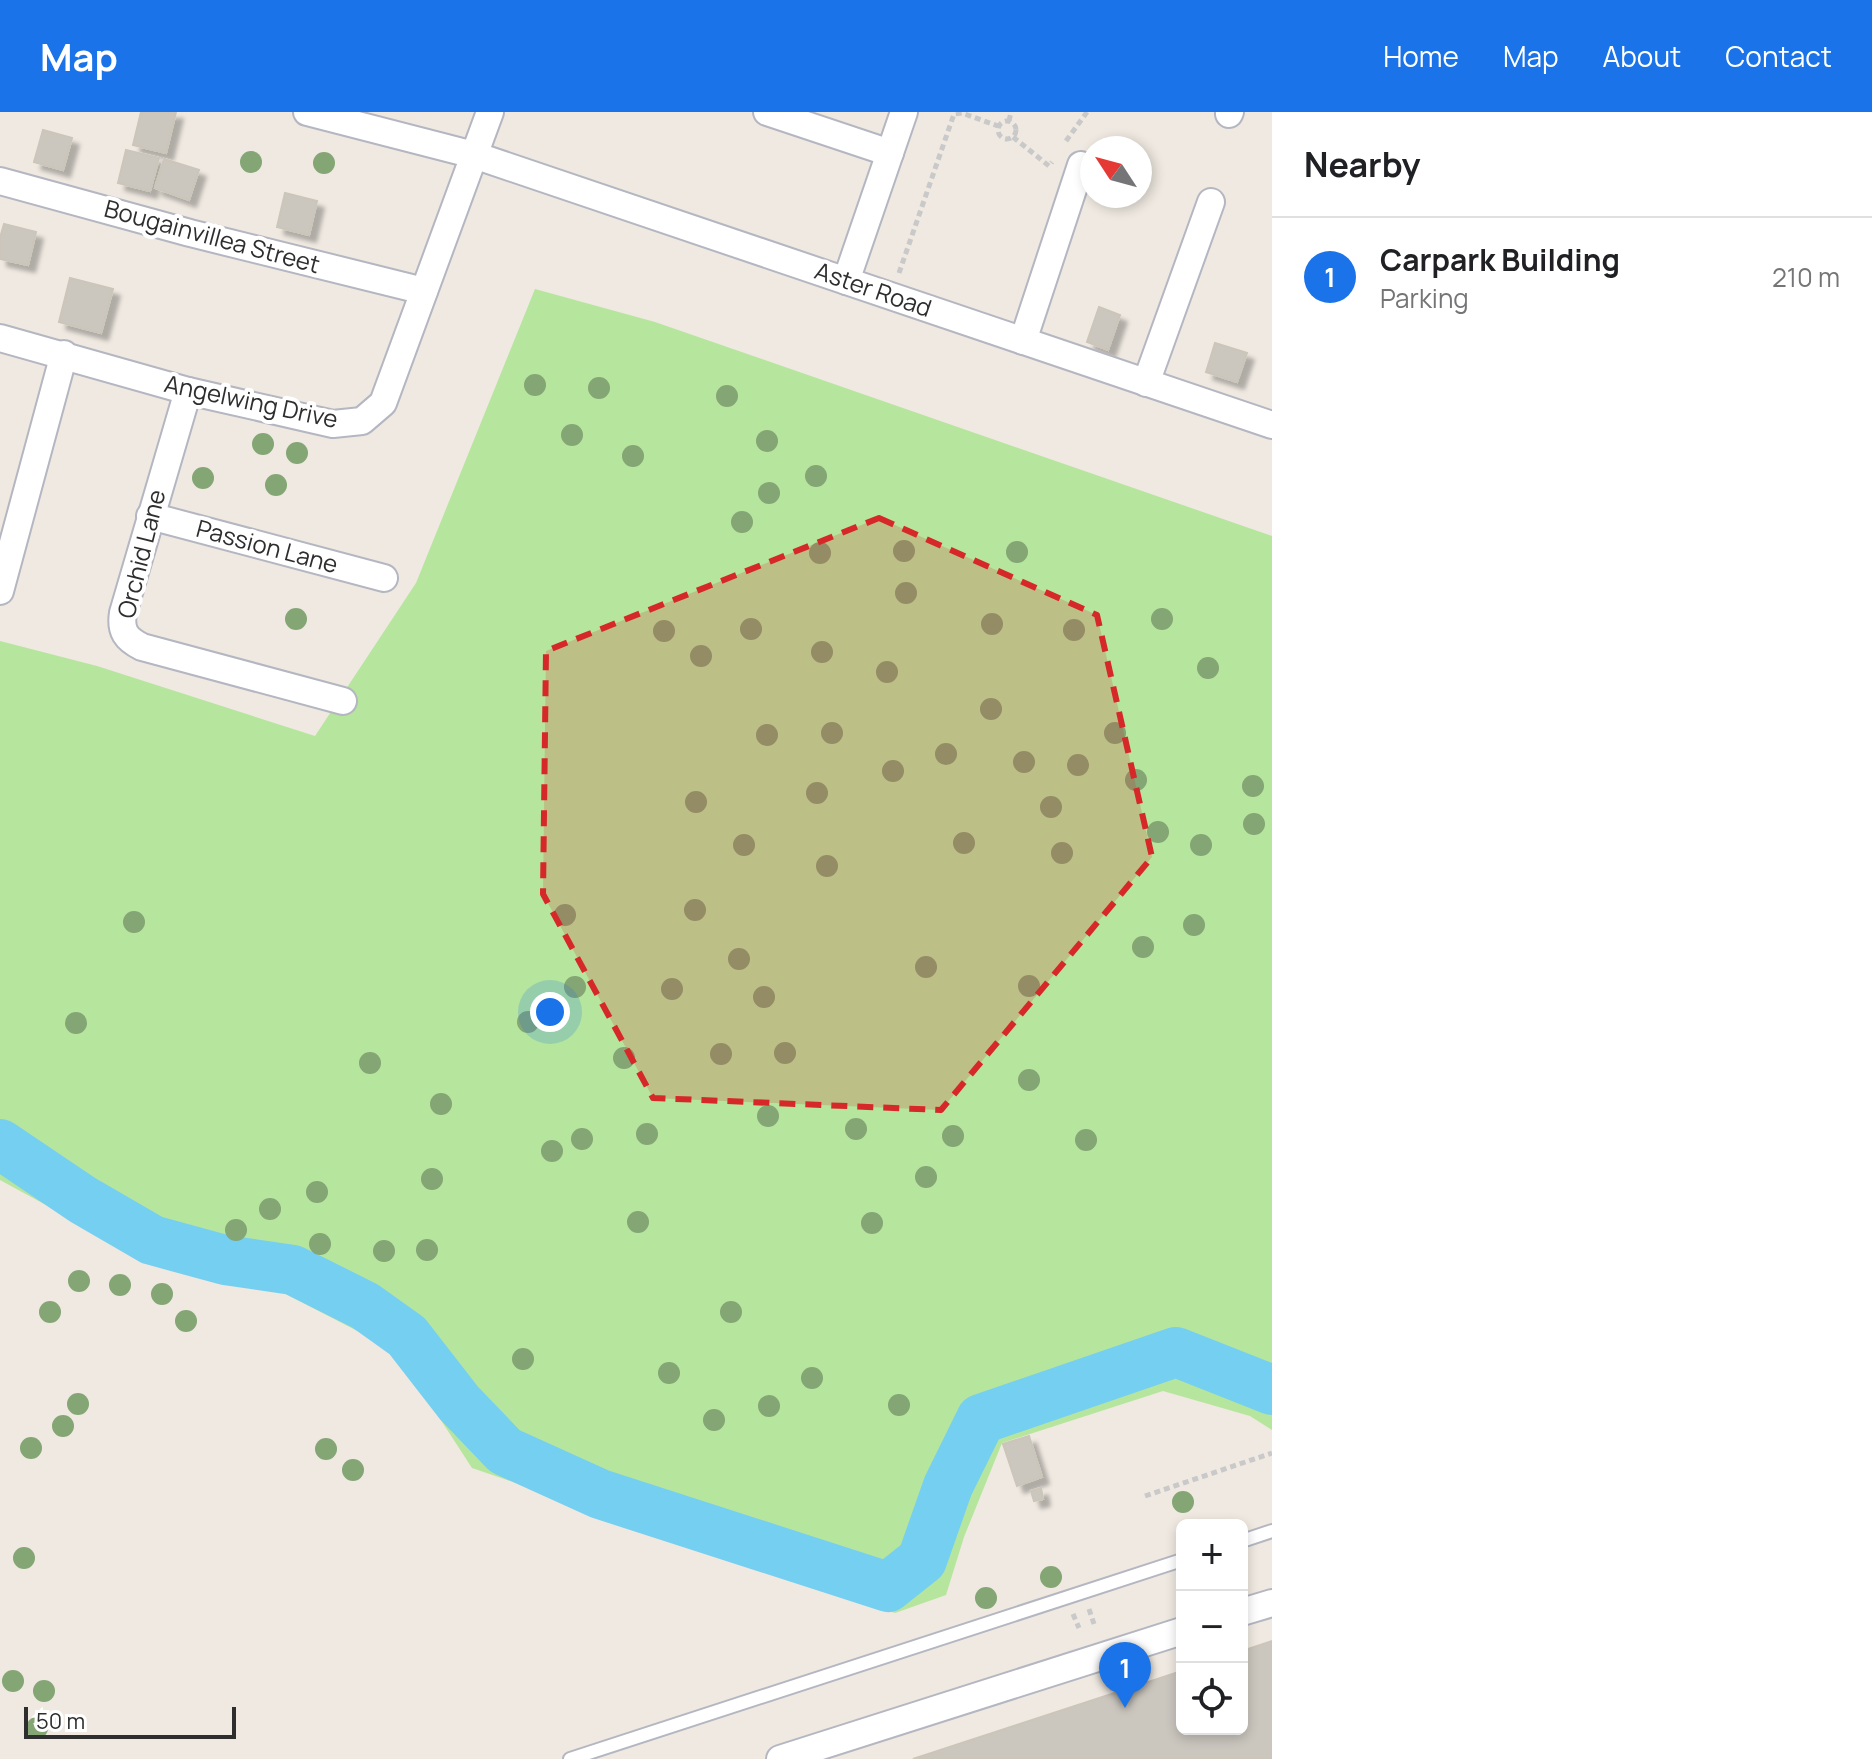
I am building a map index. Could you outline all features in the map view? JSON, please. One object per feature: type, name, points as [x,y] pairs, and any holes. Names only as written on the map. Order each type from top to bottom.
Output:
[{"type":"street","name":"Aster Road","points":[[307,112],[474,155],[1272,425]]},
{"type":"street","name":"Angelwing Drive","points":[[0,338],[188,391],[333,424],[362,421],[383,403],[490,112]]},
{"type":"street","points":[[767,112],[890,153]]},
{"type":"street","points":[[846,281],[904,112]]},
{"type":"street","points":[[1023,341],[1067,155]]},
{"type":"street","name":"Bougainvillea Street","points":[[0,181],[190,233],[424,291]]},
{"type":"street","points":[[1146,383],[1211,202]]},
{"type":"street","points":[[0,591],[64,354]]},
{"type":"street","name":"Orchid Lane","points":[[188,391],[121,625],[131,641],[142,647],[343,701]]},
{"type":"street","name":"Passion Lane","points":[[150,516],[384,578]]},
{"type":"street","points":[[1248,1610],[1272,1603]]},
{"type":"street","points":[[780,1759],[1176,1633]]},
{"type":"lane","points":[[1248,1539],[1272,1531]]},
{"type":"lane","points":[[570,1759],[1176,1562]]},
{"type":"path","points":[[1009,121],[1011,112]]},
{"type":"path","points":[[1013,137],[1016,126],[1009,121],[1002,122],[997,131],[1001,138],[1013,137],[1049,166],[1067,155],[1087,112]]},
{"type":"path","points":[[891,296],[950,120],[954,114],[962,113],[998,126]]},
{"type":"path","points":[[1145,1496],[1272,1453]]},
{"type":"highlighted area","points":[[879,518],[1097,615],[1152,857],[941,1110],[653,1098],[543,894],[546,651]]},
{"type":"green space","points":[[535,289],[655,322],[1272,536],[1272,1430],[1250,1416],[1163,1391],[1002,1443],[964,1537],[946,1595],[895,1613],[472,1468],[396,1351],[280,1291],[147,1260],[0,1180],[0,641],[97,666],[315,736],[416,583]]},
{"type":"building","points":[[141,112],[176,112],[166,153],[133,145]]},
{"type":"building","points":[[43,130],[72,138],[63,170],[34,162]]},
{"type":"building","points":[[126,150],[159,158],[150,191],[118,183]]},
{"type":"building","points":[[164,159],[199,170],[189,200],[155,188]]},
{"type":"building","points":[[285,193],[317,201],[309,235],[277,227]]},
{"type":"building","points":[[4,224],[36,232],[28,265],[0,259]]},
{"type":"building","points":[[70,278],[113,289],[101,333],[59,322]]},
{"type":"building","points":[[1099,307],[1120,315],[1108,350],[1087,342]]},
{"type":"building","points":[[1215,343],[1247,353],[1237,382],[1206,372]]},
{"type":"building","points":[[1029,1436],[1042,1477],[1017,1486],[1003,1444]]},
{"type":"building","points":[[1041,1488],[1043,1499],[1034,1501],[1031,1491]]},
{"type":"building","points":[[1272,1641],[1272,1759],[913,1759],[1176,1673],[1176,1735],[1248,1735],[1248,1649]]},
{"type":"waterway","points":[[0,1144],[83,1200],[152,1240],[225,1260],[293,1270],[365,1306],[407,1336],[459,1403],[505,1451],[600,1494],[888,1587],[922,1560],[948,1486],[981,1419],[1176,1352],[1272,1390]]},
{"type":"place","name":"Carpark Building","points":[[1125,1708]]}]
